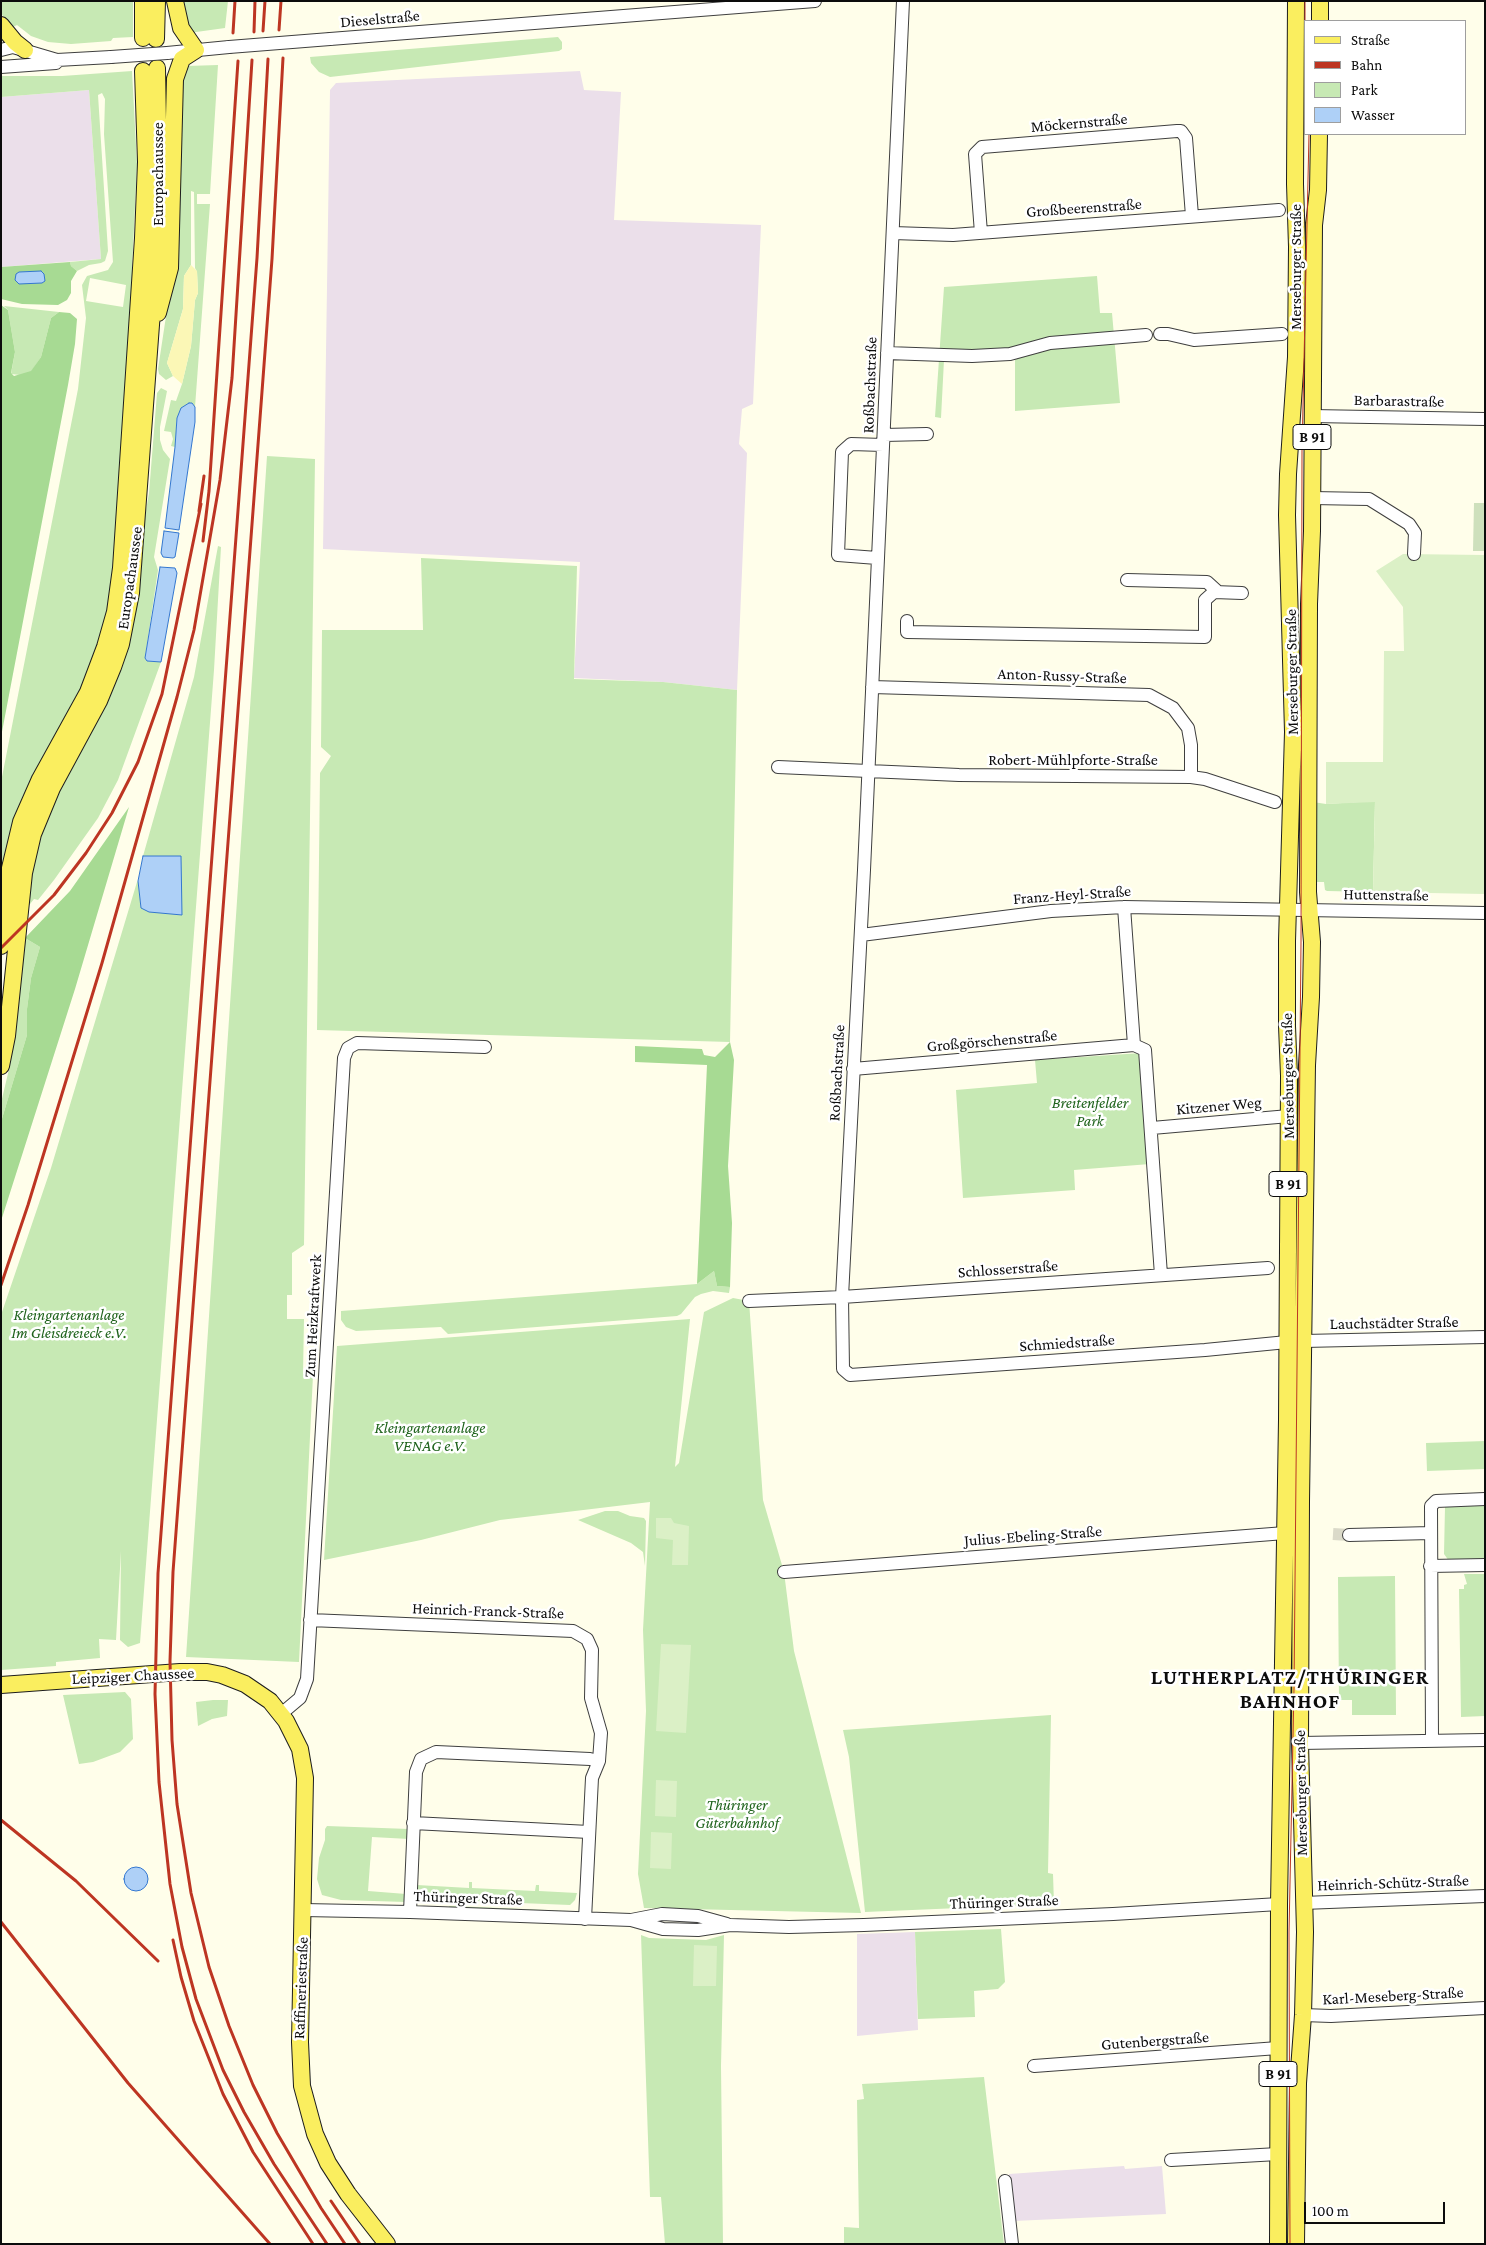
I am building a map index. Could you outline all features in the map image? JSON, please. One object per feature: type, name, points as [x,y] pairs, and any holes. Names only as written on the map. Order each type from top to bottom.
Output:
[{"type":"main road","points":[[143,1],[149,38],[157,1]]},
{"type":"main road","points":[[149,344],[170,268],[175,79],[182,59],[196,50],[181,28],[175,1]]},
{"type":"main road","name":"Merseburger Straße","points":[[1278,2244],[1279,1904],[1290,1064],[1286,1026],[1287,909],[1293,740],[1290,585],[1287,553],[1288,474],[1296,349],[1296,1]]},
{"type":"main road","points":[[1320,1],[1320,20]]},
{"type":"main road","points":[[1,25],[15,42],[25,50]]},
{"type":"main road","name":"Europachaussee","points":[[1,946],[10,868],[21,822],[40,780],[88,692],[115,612],[121,568],[144,229],[150,69],[160,180],[134,568],[127,618],[113,667],[99,701],[52,788],[31,840],[22,891],[7,1036],[1,1066]]},
{"type":"main road","name":"Merseburger Straße","points":[[1296,2244],[1298,2082],[1303,2015],[1305,1932],[1303,1903],[1306,1743],[1304,1341],[1306,1074],[1311,997],[1308,663],[1312,498],[1314,234],[1319,135]]},
{"type":"main road","points":[[1287,1342],[1304,1341]]},
{"type":"main road","name":"Leipziger Chaussee","points":[[1,1685],[180,1672],[206,1672],[222,1675],[245,1684],[270,1701],[281,1714]]},
{"type":"main road","name":"Raffineriestraße","points":[[281,1714],[298,1744],[304,1770],[300,2053],[305,2100],[315,2134],[328,2163],[348,2194],[387,2244]]},
{"type":"main road","points":[[1279,1904],[1303,1903]]},
{"type":"street","name":"Dieselstraße","points":[[1,67],[37,66],[67,60],[814,1]]},
{"type":"street","name":"Roßbachstraße","points":[[850,1375],[843,1369],[842,1297],[884,440],[903,1]]},
{"type":"street","name":"Dieselstraße","points":[[1,50],[14,47],[48,58],[67,60]]},
{"type":"street","name":"Möckernstraße","points":[[981,233],[975,154],[982,147],[1177,131],[1184,134],[1186,138],[1192,216]]},
{"type":"street","name":"Großbeerenstraße","points":[[893,233],[953,235],[1278,210]]},
{"type":"street","points":[[1160,334],[1194,340],[1282,334]]},
{"type":"street","points":[[887,353],[972,356],[1010,354],[1050,343],[1146,335]]},
{"type":"street","name":"Barbarastraße","points":[[1312,416],[1485,419]]},
{"type":"street","points":[[877,558],[838,555],[842,452],[851,444],[927,434]]},
{"type":"street","points":[[1312,498],[1369,499],[1409,524],[1415,532],[1414,554]]},
{"type":"street","points":[[1127,580],[1206,582],[1218,592]]},
{"type":"street","points":[[907,621],[908,632],[1036,630],[1205,637],[1205,600],[1214,592],[1242,593]]},
{"type":"street","name":"Anton-Russy-Straße","points":[[872,687],[1149,695],[1173,708],[1188,728],[1192,745],[1191,777]]},
{"type":"street","points":[[778,767],[868,770]]},
{"type":"street","name":"Robert-Mühlpforte-Straße","points":[[868,770],[959,775],[1191,777],[1205,779],[1275,802]]},
{"type":"street","name":"Franz-Heyl-Straße","points":[[860,935],[1051,911],[1124,907],[1287,909]]},
{"type":"street","points":[[1124,907],[1134,1046],[1145,1050],[1161,1275]]},
{"type":"street","name":"Huttenstraße","points":[[1287,909],[1485,913]]},
{"type":"street","name":"Zum Heizkraftwerk","points":[[281,1714],[296,1703],[305,1689],[344,1058],[348,1048],[357,1043],[485,1047]]},
{"type":"street","name":"Großgörschenstraße","points":[[853,1069],[1134,1046]]},
{"type":"street","name":"Kitzener Weg","points":[[1152,1128],[1289,1116]]},
{"type":"street","name":"Schlosserstraße","points":[[749,1301],[842,1297],[1268,1268]]},
{"type":"street","name":"Lauchstädter Straße","points":[[1304,1341],[1485,1337]]},
{"type":"street","name":"Schmiedstraße","points":[[850,1375],[1205,1350],[1287,1342]]},
{"type":"street","points":[[1432,1741],[1431,1506],[1436,1501],[1485,1499]]},
{"type":"street","name":"Julius-Ebeling-Straße","points":[[784,1572],[1285,1533]]},
{"type":"street","points":[[1348,1535],[1431,1533]]},
{"type":"street","points":[[1430,1566],[1485,1565]]},
{"type":"street","name":"Heinrich-Franck-Straße","points":[[310,1620],[573,1631],[582,1634],[591,1644],[590,1698],[600,1726],[598,1761],[592,1778],[585,1919]]},
{"type":"street","points":[[1306,1743],[1485,1740]]},
{"type":"street","points":[[410,1912],[416,1772],[421,1759],[428,1754],[436,1752],[590,1759],[598,1761]]},
{"type":"street","points":[[413,1823],[589,1832]]},
{"type":"street","name":"Heinrich-Schütz-Straße","points":[[1303,1903],[1485,1896]]},
{"type":"street","name":"Thüringer Straße","points":[[303,1910],[631,1920],[662,1914],[698,1916],[730,1925],[789,1927],[864,1925],[1279,1904]]},
{"type":"street","name":"Karl-Meseberg-Straße","points":[[1303,2015],[1331,2016],[1485,2008]]},
{"type":"street","name":"Gutenbergstraße","points":[[1034,2066],[1278,2048]]},
{"type":"street","points":[[1171,2160],[1278,2154]]},
{"type":"street","points":[[1005,2181],[1012,2244]]},
{"type":"shaded area","points":[[580,71],[584,90],[621,92],[614,220],[761,225],[753,404],[742,409],[739,444],[747,453],[737,690],[663,682],[574,678],[580,562],[323,549],[330,90],[336,83]]},
{"type":"shaded area","points":[[89,90],[101,259],[1,267],[1,97]]},
{"type":"shaded area","points":[[915,1932],[918,2030],[857,2036],[857,1934]]},
{"type":"shaded area","points":[[1124,2166],[1125,2169],[1162,2166],[1166,2214],[1014,2221],[1009,2174]]},
{"type":"green space","points":[[1,1],[133,1],[133,37],[113,38],[111,41],[71,44],[48,42],[31,36],[17,25],[11,28],[1,13]]},
{"type":"green space","points":[[179,1],[228,1],[225,28],[189,33]]},
{"type":"green space","points":[[558,37],[562,42],[562,49],[559,51],[330,77],[319,72],[311,63],[310,57]]},
{"type":"green space","points":[[218,65],[210,194],[197,194],[197,204],[210,204],[195,407],[192,403],[177,418],[175,447],[171,446],[173,439],[171,432],[164,431],[171,400],[176,401],[182,384],[191,346],[195,300],[198,293],[197,272],[195,268],[194,192],[191,191],[191,265],[184,276],[183,309],[167,363],[173,376],[166,380],[159,374],[158,369],[170,290],[180,80],[187,66]]},
{"type":"green space","points":[[132,71],[137,164],[132,270],[133,286],[114,561],[107,612],[94,660],[1,882],[1,782],[78,389],[86,318],[82,285],[87,276],[108,270],[113,262],[104,134],[105,99],[102,93],[98,95],[108,251],[105,261],[89,265],[77,271],[71,266],[70,262],[101,259],[89,90],[1,97],[1,76],[62,76]],"holes":[[[90,278],[126,285],[123,307],[86,301]]]},
{"type":"green space","points":[[70,262],[71,266],[77,271],[71,281],[71,293],[67,300],[58,305],[22,304],[1,299],[1,267]]},
{"type":"green space","points":[[1097,276],[1100,313],[1112,313],[1120,403],[1015,411],[1015,359],[944,360],[941,418],[935,417],[944,287]]},
{"type":"green space","points":[[1,305],[8,310],[15,352],[11,373],[14,376],[31,371],[41,357],[51,318],[59,312],[70,313],[77,319],[68,385],[1,737]]},
{"type":"green space","points":[[4,306],[59,312],[51,318],[41,357],[31,372],[20,375],[11,374],[15,352],[8,310]]},
{"type":"green space","points":[[161,388],[167,391],[160,427],[160,440],[163,450],[170,459],[154,557],[158,570],[145,658],[147,661],[161,662],[118,780],[98,818],[54,880],[38,900],[34,899],[23,913],[28,874],[145,516],[149,493],[157,393]]},
{"type":"green space","points":[[267,456],[315,459],[304,1245],[292,1253],[292,1295],[287,1295],[287,1319],[304,1319],[303,1374],[313,1375],[299,1662],[186,1657]]},
{"type":"green space","points":[[1474,503],[1485,503],[1485,551],[1473,551]]},
{"type":"green space","name":"Kleingartenanlage Im Gleisdreieck e.V.","points":[[218,546],[221,547],[214,670],[140,1643],[128,1647],[120,1640],[121,1551],[116,1640],[99,1639],[100,1658],[56,1662],[56,1666],[1,1670],[1,1315],[51,1168],[137,882],[141,908],[180,856],[143,856],[194,677]]},
{"type":"green space","points":[[1403,554],[1485,555],[1485,894],[1373,892],[1375,802],[1326,804],[1326,762],[1383,762],[1384,651],[1404,651],[1403,607],[1376,571]]},
{"type":"green space","points":[[421,558],[577,566],[574,679],[663,682],[737,690],[730,1042],[317,1030],[320,773],[331,756],[321,747],[322,630],[423,630]]},
{"type":"green space","points":[[1375,801],[1373,892],[1325,890],[1324,882],[1314,882],[1313,802],[1326,804]]},
{"type":"green space","points":[[129,807],[75,989],[1,1221],[1,1122],[27,1035],[27,1009],[31,978],[40,947],[25,938],[70,891]]},
{"type":"green space","points":[[25,938],[40,947],[31,978],[27,1009],[27,1035],[1,1122],[1,1103],[10,1065]]},
{"type":"green space","points":[[730,1042],[734,1060],[728,1166],[732,1223],[730,1287],[717,1286],[714,1271],[697,1284],[707,1065],[635,1062],[635,1046],[702,1049],[704,1055],[715,1057]]},
{"type":"green space","name":"Breitenfelder Park","points":[[1142,1053],[1150,1164],[1074,1170],[1075,1190],[963,1198],[956,1090],[1037,1083],[1035,1060]]},
{"type":"green space","points":[[714,1271],[717,1286],[730,1287],[729,1293],[713,1291],[701,1294],[695,1297],[681,1314],[677,1316],[448,1334],[441,1327],[356,1331],[346,1327],[341,1320],[341,1311],[697,1284]]},
{"type":"green space","points":[[733,1298],[749,1301],[763,1500],[784,1572],[794,1651],[861,1913],[644,1908],[638,1874],[646,1711],[643,1630],[650,1502],[500,1520],[421,1540],[324,1560],[337,1346],[690,1319],[675,1467],[679,1463],[704,1312]]},
{"type":"green space","points":[[1485,1441],[1485,1469],[1427,1471],[1426,1443]]},
{"type":"green space","points":[[1485,1502],[1485,1562],[1449,1561],[1444,1554],[1445,1507],[1447,1505]]},
{"type":"green space","points":[[605,1511],[618,1511],[630,1516],[644,1518],[646,1521],[645,1566],[643,1552],[631,1543],[578,1520]]},
{"type":"green space","points":[[656,1518],[671,1518],[674,1523],[689,1526],[688,1565],[672,1565],[673,1540],[656,1538]]},
{"type":"green space","points":[[1464,1574],[1485,1574],[1485,1716],[1461,1717],[1459,1589],[1464,1589],[1464,1585],[1467,1584]]},
{"type":"green space","points":[[1395,1576],[1396,1715],[1352,1715],[1352,1700],[1339,1700],[1338,1577]]},
{"type":"green space","points":[[661,1644],[691,1645],[686,1733],[656,1731]]},
{"type":"green space","points":[[125,1692],[131,1699],[133,1739],[120,1752],[93,1762],[79,1764],[63,1695]]},
{"type":"green space","points":[[228,1700],[227,1716],[212,1719],[198,1726],[196,1702]]},
{"type":"green space","points":[[1051,1715],[1048,1873],[1053,1874],[1054,1904],[865,1912],[849,1757],[843,1730]]},
{"type":"green space","points":[[656,1780],[677,1781],[676,1817],[655,1816]]},
{"type":"green space","points":[[327,1826],[409,1829],[409,1839],[372,1837],[368,1891],[406,1894],[406,1902],[341,1900],[322,1895],[317,1879],[319,1858]]},
{"type":"green space","points":[[651,1832],[672,1833],[671,1869],[650,1868]]},
{"type":"green space","points":[[469,1882],[472,1882],[472,1888],[535,1891],[536,1885],[539,1885],[539,1891],[577,1893],[575,1900],[570,1905],[445,1900],[442,1902],[420,1901],[417,1897],[417,1885],[469,1888]]},
{"type":"green space","points":[[449,1906],[452,1906],[571,1911],[449,1908]]},
{"type":"green space","points":[[1001,1929],[1005,1982],[998,1989],[974,1991],[975,2017],[918,2019],[915,1932]]},
{"type":"green space","points":[[641,1935],[649,1938],[706,1940],[724,1935],[721,2066],[723,2244],[665,2244],[661,2197],[650,2197]]},
{"type":"green space","points":[[694,1945],[717,1946],[716,1986],[693,1986]]},
{"type":"green space","points":[[984,2077],[1004,2244],[844,2244],[844,2227],[859,2228],[857,2100],[864,2099],[862,2084]]},
{"type":"sand","points":[[191,265],[197,271],[198,293],[195,300],[191,346],[182,384],[173,376],[167,363],[183,309],[184,276]]},
{"type":"water","points":[[41,271],[44,274],[45,281],[42,283],[19,284],[15,280],[16,274],[19,272]]},
{"type":"water","points":[[192,403],[195,407],[195,422],[179,530],[165,528],[177,418],[181,408]]},
{"type":"water","points":[[164,531],[179,533],[175,557],[173,558],[163,557],[161,553]]},
{"type":"water","points":[[160,567],[175,568],[177,573],[161,662],[147,661],[145,658]]},
{"type":"water","points":[[143,856],[181,856],[182,915],[149,912],[141,908],[138,881]]},
{"type":"water","points":[[136,1867],[145,1870],[148,1879],[145,1888],[136,1891],[127,1888],[124,1879],[127,1870]]},
{"type":"tunnel","points":[[1333,1534],[1349,1535]]},
{"type":"tram line","points":[[1305,1],[1305,20]]},
{"type":"tram line","points":[[1290,2244],[1289,1932],[1294,1688],[1301,942],[1302,451],[1309,135]]},
{"type":"railway","points":[[233,33],[235,1]]},
{"type":"railway","points":[[254,32],[255,1]]},
{"type":"railway","points":[[263,31],[265,1]]},
{"type":"railway","points":[[279,30],[281,1]]},
{"type":"railway","points":[[283,58],[272,259],[173,1572],[170,1661],[172,1740],[177,1804],[191,1893],[209,1967],[229,2026],[253,2085],[277,2133],[321,2208],[345,2244]]},
{"type":"railway","points":[[268,59],[257,258],[158,1573],[155,1694],[159,1782],[170,1884],[182,1947],[196,1999],[223,2070],[244,2112],[274,2164],[327,2244]]},
{"type":"railway","points":[[1,1285],[28,1205],[102,963],[194,630],[220,480],[232,378],[252,60]]},
{"type":"railway","points":[[203,541],[209,491],[238,61]]},
{"type":"railway","points":[[199,511],[204,476]]},
{"type":"railway","points":[[1,948],[54,895],[86,853],[112,813],[138,762],[162,694],[201,504]]},
{"type":"railway","points":[[1,1820],[76,1881],[158,1961]]},
{"type":"railway","points":[[1,1922],[128,2083],[270,2244]]},
{"type":"railway","points":[[173,1940],[181,1977],[194,2021],[223,2094],[253,2152],[313,2244]]},
{"type":"railway","points":[[331,2201],[360,2244]]},
{"type":"district","name":"LUTHERPLATZ/THÜRINGER BAHNHOF","points":[[1290,1690]]},
{"type":"park label","name":"Kleingartenanlage VENAG e.V.","points":[[430,1437]]},
{"type":"park label","name":"Thüringer Güterbahnhof","points":[[737,1814]]}]
